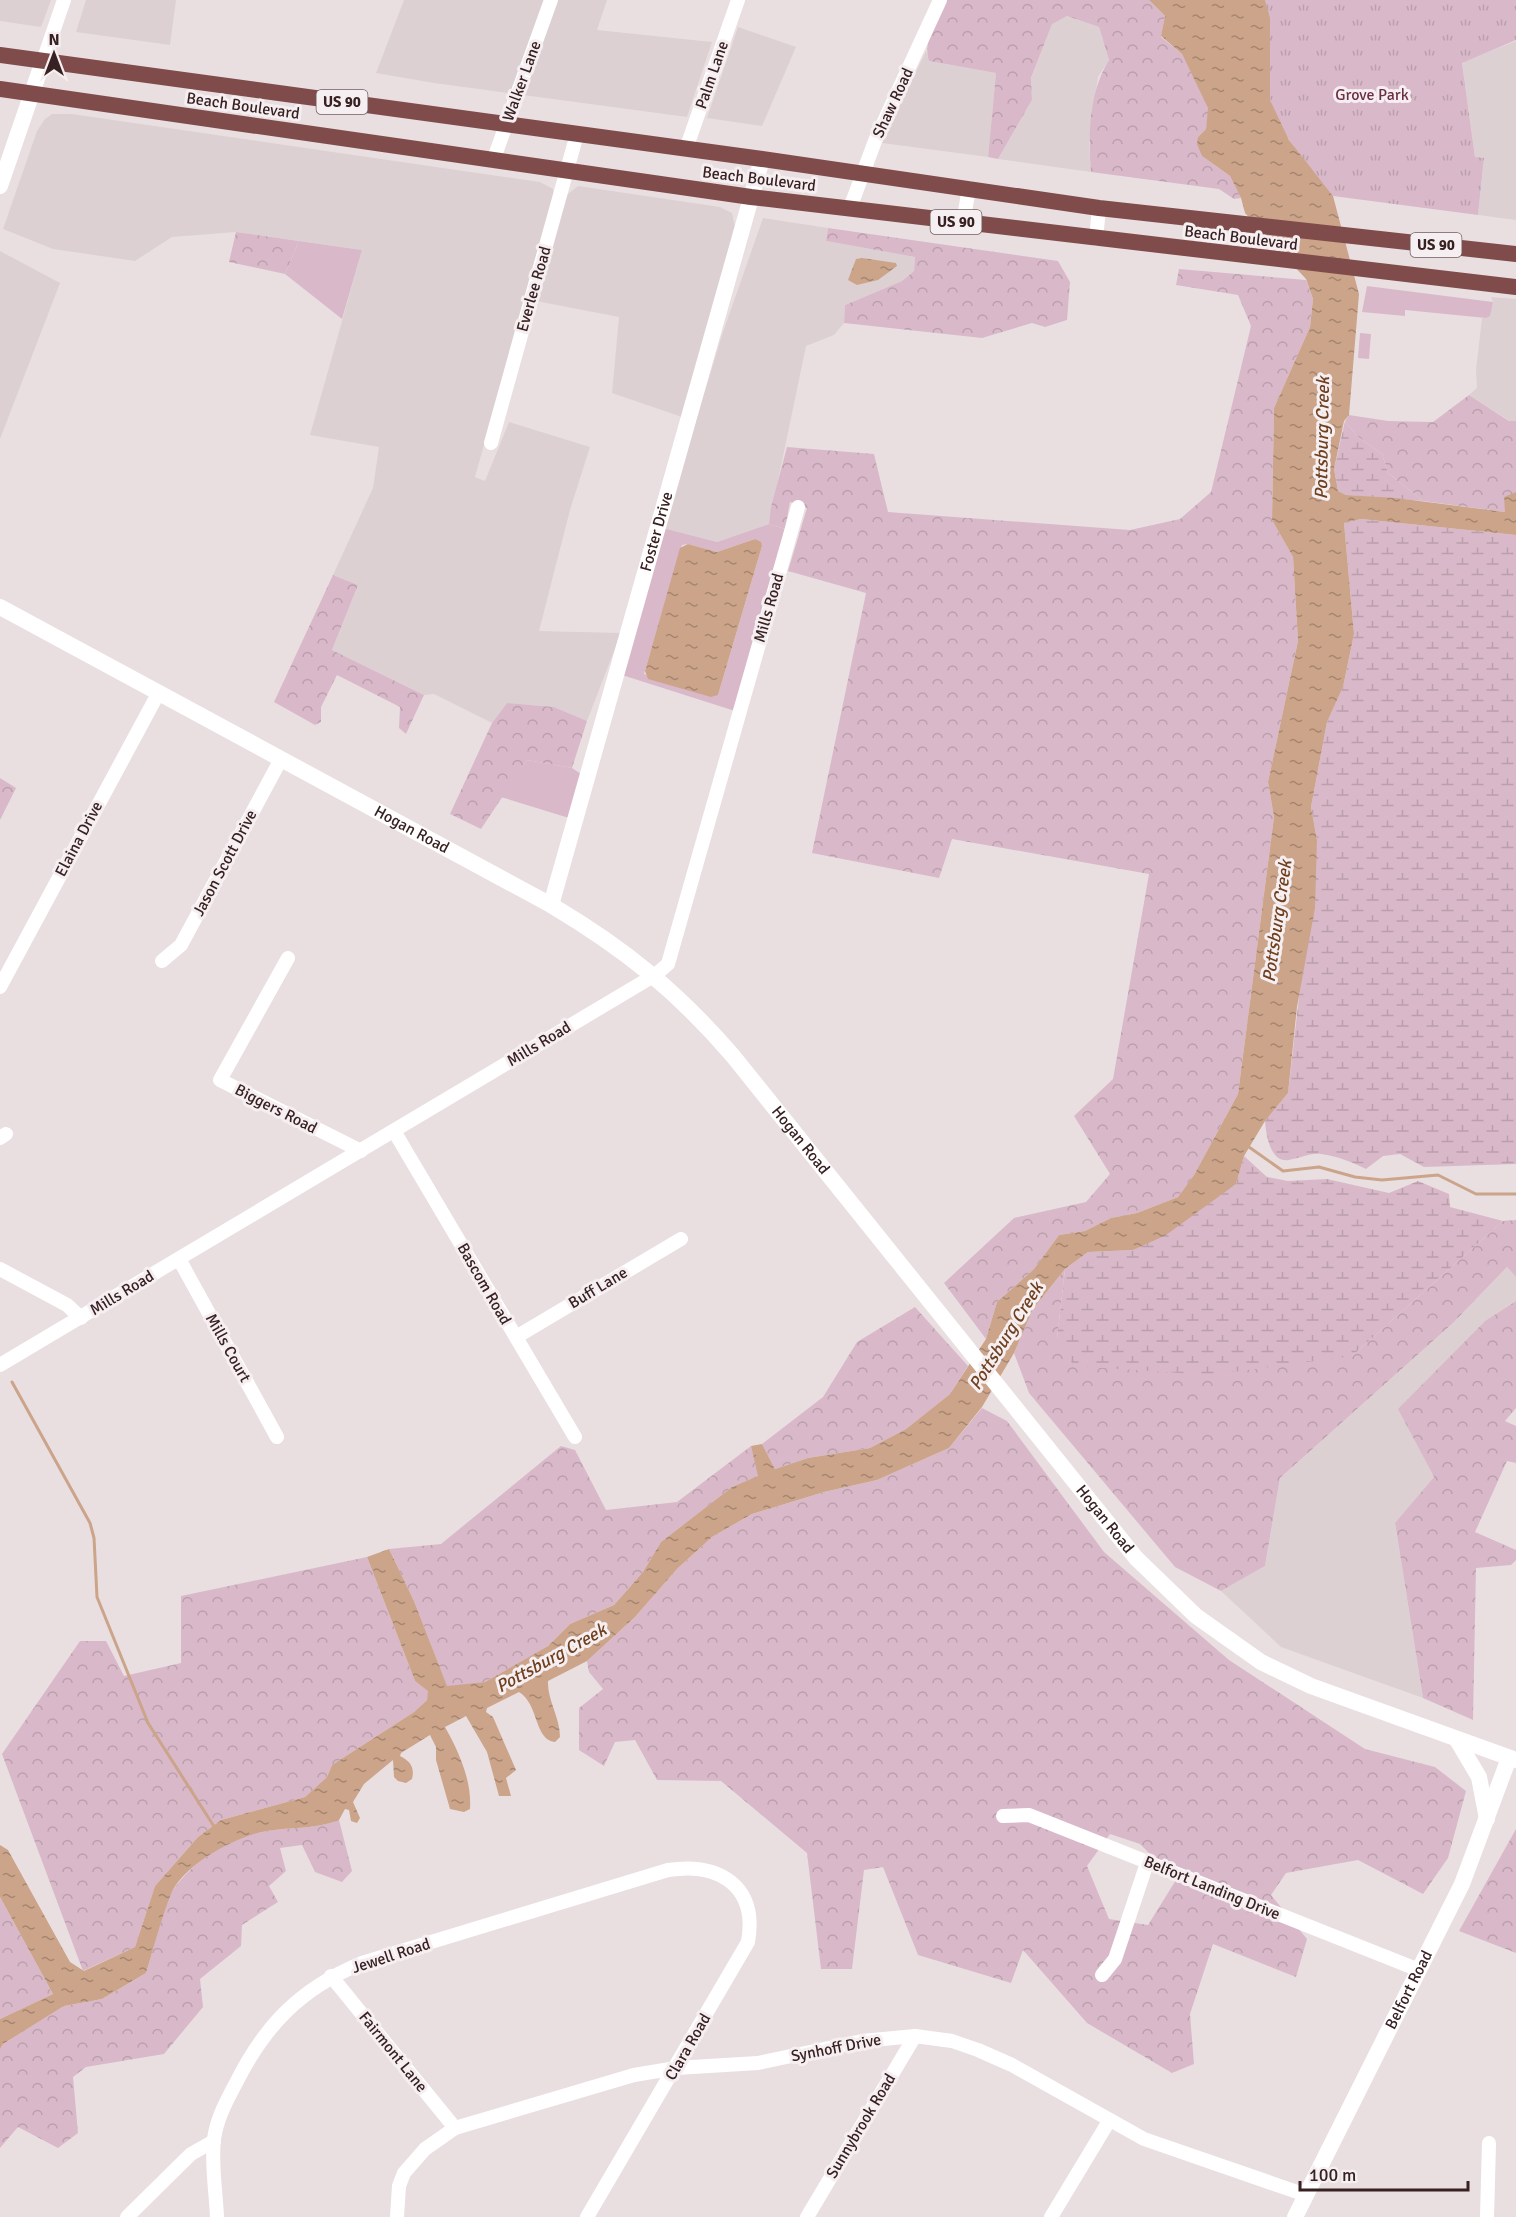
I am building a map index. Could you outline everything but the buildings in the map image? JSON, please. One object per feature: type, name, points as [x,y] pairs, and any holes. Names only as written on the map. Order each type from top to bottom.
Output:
[{"type":"highway","name":"US 90","points":[[0,55],[863,173],[1099,208],[1516,254]]},
{"type":"highway","name":"Beach Boulevard","points":[[0,89],[751,197],[1252,258],[1516,287]]},
{"type":"main road","points":[[0,186],[43,61]]},
{"type":"main road","name":"Foster Drive","points":[[551,904],[762,159]]},
{"type":"main road","name":"Hogan Road","points":[[0,607],[551,904],[589,927],[655,975],[733,1056],[1006,1399],[1136,1558],[1174,1598],[1213,1629],[1261,1662],[1311,1686],[1512,1759]]},
{"type":"main road","points":[[1457,1740],[1479,1777],[1487,1821]]},
{"type":"main road","name":"Belfort Road","points":[[1295,2217],[1462,1884],[1512,1759]]},
{"type":"street","points":[[43,61],[64,0]]},
{"type":"street","name":"Walker Lane","points":[[493,161],[551,0]]},
{"type":"street","name":"Palm Lane","points":[[686,149],[738,0]]},
{"type":"street","name":"Shaw Road","points":[[850,208],[863,173],[940,0]]},
{"type":"street","name":"Everlee Road","points":[[491,443],[577,134]]},
{"type":"street","points":[[963,223],[969,188]]},
{"type":"street","points":[[1096,239],[1099,208]]},
{"type":"street","name":"Mills Road","points":[[0,1365],[655,975],[668,963],[798,507]]},
{"type":"street","name":"Elaina Drive","points":[[0,987],[159,692]]},
{"type":"street","name":"Jason Scott Drive","points":[[162,961],[181,945],[281,759]]},
{"type":"street","name":"Biggers Road","points":[[288,958],[220,1080],[361,1151]]},
{"type":"street","name":"Bascom Road","points":[[394,1131],[575,1437]]},
{"type":"street","name":"Buff Lane","points":[[516,1337],[681,1239]]},
{"type":"street","name":"Mills Court","points":[[179,1259],[277,1437]]},
{"type":"street","points":[[0,1269],[67,1305],[81,1318]]},
{"type":"street","name":"Belfort Landing Drive","points":[[1003,1816],[1029,1815],[1419,1970]]},
{"type":"street","points":[[1102,1975],[1115,1959],[1147,1863]]},
{"type":"street","name":"Jewell Road","points":[[217,2217],[214,2141],[218,2118],[263,2036],[291,2006],[332,1976],[362,1964],[668,1870],[698,1867],[723,1875]]},
{"type":"street","name":"Clara Road","points":[[587,2217],[748,1942],[750,1918],[746,1905],[741,1894],[723,1875]]},
{"type":"street","name":"Fairmont Lane","points":[[332,1976],[456,2128]]},
{"type":"street","name":"Synhoff Drive","points":[[397,2217],[399,2186],[404,2173],[425,2149],[456,2128],[634,2075],[676,2068],[758,2063],[862,2041],[915,2036],[952,2041],[987,2054],[1012,2065],[1108,2121],[1144,2139],[1306,2195]]},
{"type":"street","name":"Sunnybrook Road","points":[[807,2217],[915,2036]]},
{"type":"street","points":[[1051,2217],[1108,2121]]},
{"type":"street","points":[[127,2217],[191,2154],[214,2141]]},
{"type":"street","points":[[1487,2217],[1489,2143]]},
{"type":"shaded area","points":[[0,0],[51,0],[41,27],[0,21]]},
{"type":"shaded area","points":[[86,0],[176,0],[170,45],[76,32]]},
{"type":"shaded area","points":[[404,0],[607,0],[597,30],[712,42],[687,117],[376,73]]},
{"type":"shaded area","points":[[1067,16],[1099,27],[1109,60],[1098,77],[1089,142],[1091,172],[998,159],[1032,100],[1031,79],[1052,23]]},
{"type":"shaded area","points":[[738,27],[796,47],[762,126],[707,118]]},
{"type":"shaded area","points":[[1516,41],[1516,220],[1478,215],[1484,159],[1475,157],[1462,62]]},
{"type":"shaded area","points":[[926,51],[929,61],[996,73],[988,157],[882,143]]},
{"type":"shaded area","points":[[52,114],[72,114],[540,182],[553,189],[554,195],[475,477],[485,481],[509,422],[590,447],[570,510],[539,631],[621,633],[587,721],[554,707],[507,703],[492,723],[434,694],[424,695],[332,650],[358,585],[333,575],[373,488],[379,447],[310,435],[362,250],[236,232],[172,237],[135,261],[53,249],[3,229],[37,131],[45,119]]},
{"type":"shaded area","points":[[578,186],[720,207],[732,213],[735,227],[682,417],[612,393],[619,317],[536,301],[567,195]]},
{"type":"shaded area","points":[[763,218],[828,228],[826,241],[915,257],[914,271],[902,281],[845,305],[844,323],[834,335],[806,346],[769,524],[717,542],[663,528],[722,335]]},
{"type":"shaded area","points":[[0,251],[60,283],[0,439]]},
{"type":"shaded area","points":[[1491,297],[1516,299],[1516,421],[1510,421],[1469,395],[1477,388],[1476,370],[1482,318],[1486,318],[1493,302]]},
{"type":"shaded area","points":[[1507,1267],[1516,1277],[1516,1301],[1485,1321],[1399,1409],[1434,1477],[1395,1524],[1423,1698],[1281,1647],[1221,1591],[1265,1566],[1280,1478],[1453,1323]]},
{"type":"green space","points":[[947,0],[1149,0],[1165,16],[1161,37],[1182,54],[1209,108],[1206,129],[1198,137],[1202,156],[1230,176],[1241,198],[1234,199],[1219,189],[1091,172],[1091,114],[1097,86],[1109,60],[1099,27],[1067,16],[1052,24],[1031,78],[1032,100],[998,159],[988,157],[996,73],[929,61],[927,53],[929,37]]},
{"type":"green space","name":"Grove Park","points":[[1265,0],[1516,0],[1516,40],[1462,63],[1475,157],[1484,158],[1478,215],[1333,196],[1296,149],[1273,110],[1269,86],[1269,24]]},
{"type":"green space","points":[[828,228],[1058,261],[1070,282],[1067,320],[1045,327],[1032,323],[982,338],[844,323],[845,305],[902,281],[914,271],[915,257],[826,241]]},
{"type":"green space","points":[[236,232],[299,241],[285,274],[229,262]]},
{"type":"green space","points":[[299,241],[362,250],[342,319],[285,274]]},
{"type":"green space","points":[[1179,269],[1306,280],[1313,299],[1310,327],[1274,408],[1272,520],[1293,557],[1298,641],[1268,782],[1274,817],[1238,1094],[1194,1175],[1178,1197],[1137,1213],[1111,1218],[1085,1231],[1059,1235],[1034,1269],[997,1302],[986,1339],[944,1283],[1014,1218],[1086,1202],[1110,1174],[1074,1116],[1113,1079],[1149,874],[952,839],[939,878],[812,853],[866,593],[788,571],[807,508],[790,502],[785,529],[769,524],[771,507],[787,447],[874,454],[888,512],[1130,530],[1180,519],[1211,492],[1251,326],[1238,295],[1176,285]]},
{"type":"green space","points":[[1367,286],[1493,302],[1490,316],[1486,318],[1405,310],[1405,316],[1362,312]]},
{"type":"green space","points":[[1360,333],[1371,334],[1369,359],[1358,358]]},
{"type":"green space","points":[[1469,395],[1509,421],[1516,421],[1516,492],[1505,512],[1423,501],[1388,473],[1382,454],[1357,436],[1345,421],[1349,415],[1388,421],[1433,422]]},
{"type":"green space","points":[[1345,421],[1357,436],[1382,454],[1388,473],[1423,501],[1346,495],[1338,491],[1334,469]]},
{"type":"green space","points":[[1361,519],[1516,535],[1516,1164],[1424,1167],[1400,1154],[1383,1156],[1366,1169],[1333,1156],[1321,1154],[1283,1160],[1273,1152],[1268,1140],[1265,1121],[1288,1093],[1317,840],[1311,807],[1327,722],[1343,687],[1354,634],[1344,523]]},
{"type":"green space","points":[[769,524],[785,529],[735,711],[622,675],[663,528],[717,542]],"holes":[[[755,539],[762,546],[718,695],[644,674],[682,545],[688,544],[717,552]]]},
{"type":"green space","points":[[333,575],[358,585],[332,650],[424,695],[406,734],[399,728],[400,707],[337,675],[321,707],[321,722],[315,725],[274,702]]},
{"type":"green space","points":[[507,703],[554,707],[587,721],[572,768],[527,760],[481,829],[450,814],[492,723]]},
{"type":"green space","points":[[527,760],[572,768],[581,774],[569,818],[501,797]]},
{"type":"green space","points":[[0,778],[16,788],[0,820]]},
{"type":"green space","points":[[1244,1156],[1267,1177],[1288,1181],[1327,1179],[1389,1193],[1418,1181],[1449,1194],[1450,1207],[1503,1221],[1352,1356],[1211,1375],[1074,1366],[1057,1339],[1065,1269],[1088,1252],[1133,1250],[1236,1184]]},
{"type":"green space","points":[[1516,1220],[1516,1277],[1507,1267],[1453,1323],[1280,1478],[1265,1566],[1221,1591],[1175,1567],[1029,1393],[1014,1353],[1033,1309],[1065,1269],[1057,1339],[1352,1356],[1503,1221]]},
{"type":"green space","points":[[1516,1301],[1516,1408],[1505,1421],[1516,1426],[1516,1463],[1507,1461],[1475,1532],[1516,1550],[1516,1560],[1511,1565],[1476,1568],[1473,1720],[1423,1698],[1395,1523],[1434,1477],[1398,1409],[1485,1321]]},
{"type":"green space","points":[[915,1307],[968,1366],[950,1394],[906,1429],[870,1448],[808,1458],[775,1469],[762,1444],[823,1397],[857,1342]]},
{"type":"green space","points":[[982,1408],[1007,1421],[1104,1552],[1229,1660],[1365,1749],[1435,1767],[1466,1791],[1448,1858],[1423,1894],[1358,1860],[1286,1873],[1271,1895],[1307,1939],[1296,1977],[1213,1944],[1190,2014],[1194,2064],[1172,2073],[1087,2023],[1023,1950],[1011,1983],[918,1955],[883,1867],[864,1870],[852,1969],[821,1969],[807,1853],[721,1781],[657,1780],[635,1740],[615,1742],[604,1766],[579,1750],[579,1708],[603,1689],[589,1672],[587,1661],[635,1617],[677,1569],[712,1537],[752,1514],[824,1492],[877,1480],[949,1448]],"holes":[[[1110,1834],[1140,1844],[1176,1880],[1148,1925],[1109,1919],[1087,1866]]]},
{"type":"green space","points":[[561,1446],[575,1450],[606,1510],[677,1502],[751,1446],[759,1476],[732,1487],[661,1542],[643,1572],[614,1605],[570,1624],[548,1646],[485,1682],[447,1687],[414,1601],[389,1549],[441,1544]]},
{"type":"green space","points":[[367,1557],[415,1681],[429,1691],[427,1700],[414,1712],[332,1765],[327,1777],[305,1797],[221,1820],[198,1837],[155,1886],[135,1947],[83,1971],[2,1754],[80,1641],[106,1641],[124,1676],[181,1663],[181,1596]]},
{"type":"green space","points":[[339,1820],[352,1871],[342,1882],[315,1872],[302,1845],[280,1848],[286,1871],[269,1886],[278,1902],[242,1925],[241,1946],[200,1979],[203,2007],[164,2054],[86,2067],[73,2077],[78,2133],[58,2148],[18,2127],[0,2148],[0,2049],[3,2044],[64,2006],[102,1999],[146,1973],[173,1890],[192,1869],[214,1851],[253,1834],[321,1825]]},
{"type":"green space","points":[[1516,1829],[1516,1953],[1459,1931]]},
{"type":"green space","points":[[0,1897],[53,1994],[0,2019]]},
{"type":"water","name":"Pottsburg Creek","points":[[1149,0],[1265,0],[1270,18],[1270,100],[1289,140],[1333,196],[1359,294],[1349,415],[1344,421],[1334,469],[1338,491],[1346,495],[1396,498],[1505,512],[1504,497],[1516,492],[1516,535],[1361,519],[1344,523],[1354,634],[1343,687],[1327,722],[1311,807],[1317,840],[1315,908],[1297,1007],[1288,1093],[1265,1121],[1244,1156],[1236,1184],[1166,1235],[1133,1250],[1088,1252],[1065,1269],[1033,1309],[1014,1353],[982,1407],[949,1448],[877,1480],[824,1492],[752,1514],[712,1537],[677,1569],[635,1617],[587,1661],[548,1681],[549,1695],[558,1722],[560,1737],[555,1742],[543,1735],[530,1705],[519,1692],[487,1708],[486,1712],[493,1717],[516,1770],[506,1778],[511,1796],[499,1796],[487,1752],[466,1716],[445,1727],[464,1767],[469,1788],[470,1809],[464,1812],[450,1809],[436,1760],[436,1747],[430,1735],[401,1753],[400,1756],[409,1762],[412,1768],[412,1779],[406,1783],[394,1777],[393,1760],[364,1784],[353,1802],[360,1818],[357,1823],[351,1821],[349,1810],[345,1809],[339,1820],[322,1825],[255,1834],[226,1845],[199,1862],[187,1872],[171,1894],[146,1973],[102,1999],[64,2006],[3,2044],[0,2049],[0,2019],[53,1994],[0,1897],[0,1845],[8,1850],[70,1962],[84,1971],[135,1947],[155,1886],[198,1837],[221,1820],[305,1797],[327,1777],[332,1765],[414,1712],[427,1700],[428,1691],[415,1681],[367,1557],[389,1549],[414,1601],[447,1686],[485,1682],[548,1646],[570,1624],[614,1605],[643,1572],[661,1542],[732,1487],[758,1476],[751,1446],[762,1444],[775,1469],[808,1458],[870,1448],[906,1429],[950,1394],[986,1339],[997,1302],[1034,1269],[1059,1235],[1085,1231],[1111,1218],[1137,1213],[1178,1197],[1194,1175],[1238,1094],[1274,817],[1268,782],[1298,641],[1293,557],[1272,520],[1274,408],[1310,327],[1313,299],[1306,279],[1245,213],[1241,198],[1230,176],[1202,156],[1197,144],[1198,137],[1206,129],[1208,108],[1182,54],[1161,36],[1165,16]]},
{"type":"water","points":[[856,259],[896,263],[897,266],[878,280],[857,285],[848,280]]},
{"type":"water","points":[[755,539],[761,542],[762,546],[718,695],[711,697],[648,679],[645,671],[680,548],[688,544],[717,552]]},
{"type":"waterway","points":[[1249,1147],[1283,1171],[1319,1167],[1355,1177],[1382,1180],[1438,1175],[1476,1194],[1516,1194]]},
{"type":"waterway","points":[[12,1382],[90,1523],[94,1538],[97,1597],[148,1723],[215,1828]]}]
